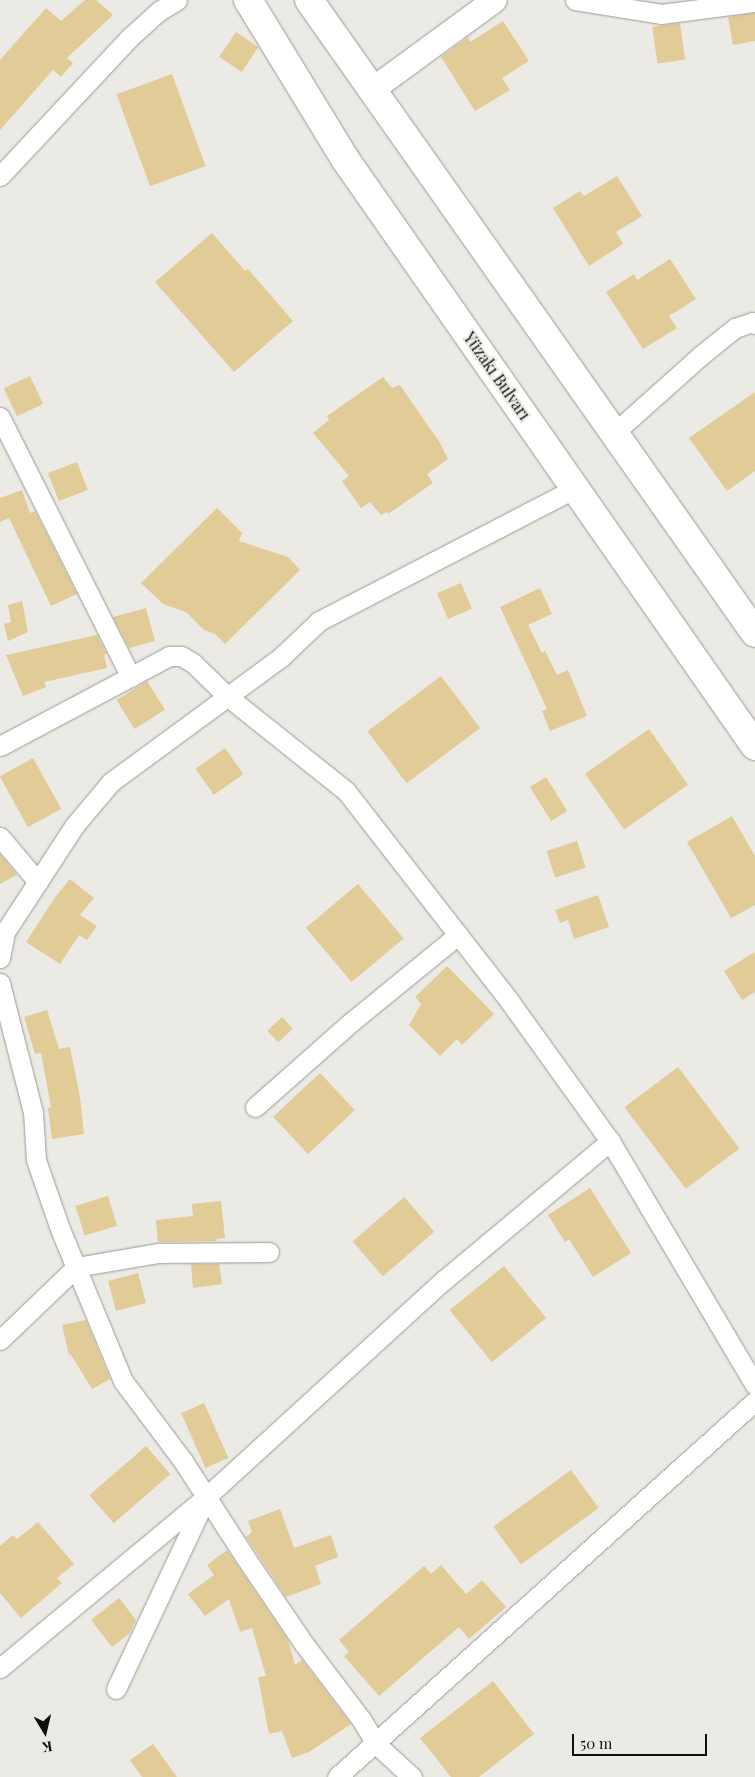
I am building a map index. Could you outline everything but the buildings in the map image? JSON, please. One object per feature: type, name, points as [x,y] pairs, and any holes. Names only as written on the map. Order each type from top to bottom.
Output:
[{"type":"main road","name":"Yüzakı Bulvarı","points":[[248,0],[345,159],[755,746]]},
{"type":"main road","points":[[309,0],[755,633]]},
{"type":"street","points":[[0,176],[7,154],[129,38],[159,11],[177,0]]},
{"type":"street","points":[[372,90],[495,0]]},
{"type":"street","points":[[575,0],[661,14],[755,2]]},
{"type":"street","points":[[614,433],[700,356],[735,328],[752,322],[755,324]]},
{"type":"street","points":[[0,417],[131,677]]},
{"type":"street","points":[[0,958],[3,934],[74,826],[111,782],[280,658],[319,621],[576,488]]},
{"type":"street","points":[[0,746],[169,656],[181,656],[193,663],[227,696],[346,791],[510,1002],[610,1141],[755,1385]]},
{"type":"street","points":[[0,836],[38,882]]},
{"type":"street","points":[[255,1107],[350,1023],[458,935]]},
{"type":"street","points":[[0,983],[33,1112],[36,1160],[76,1267],[124,1381],[183,1460],[304,1644],[361,1720],[376,1744],[412,1777]]},
{"type":"street","points":[[0,1668],[206,1497],[444,1280],[610,1141]]},
{"type":"street","points":[[0,1340],[76,1267],[159,1254],[269,1252]]},
{"type":"street","points":[[337,1777],[376,1744],[755,1401]]},
{"type":"street","points":[[116,1689],[206,1497]]}]
